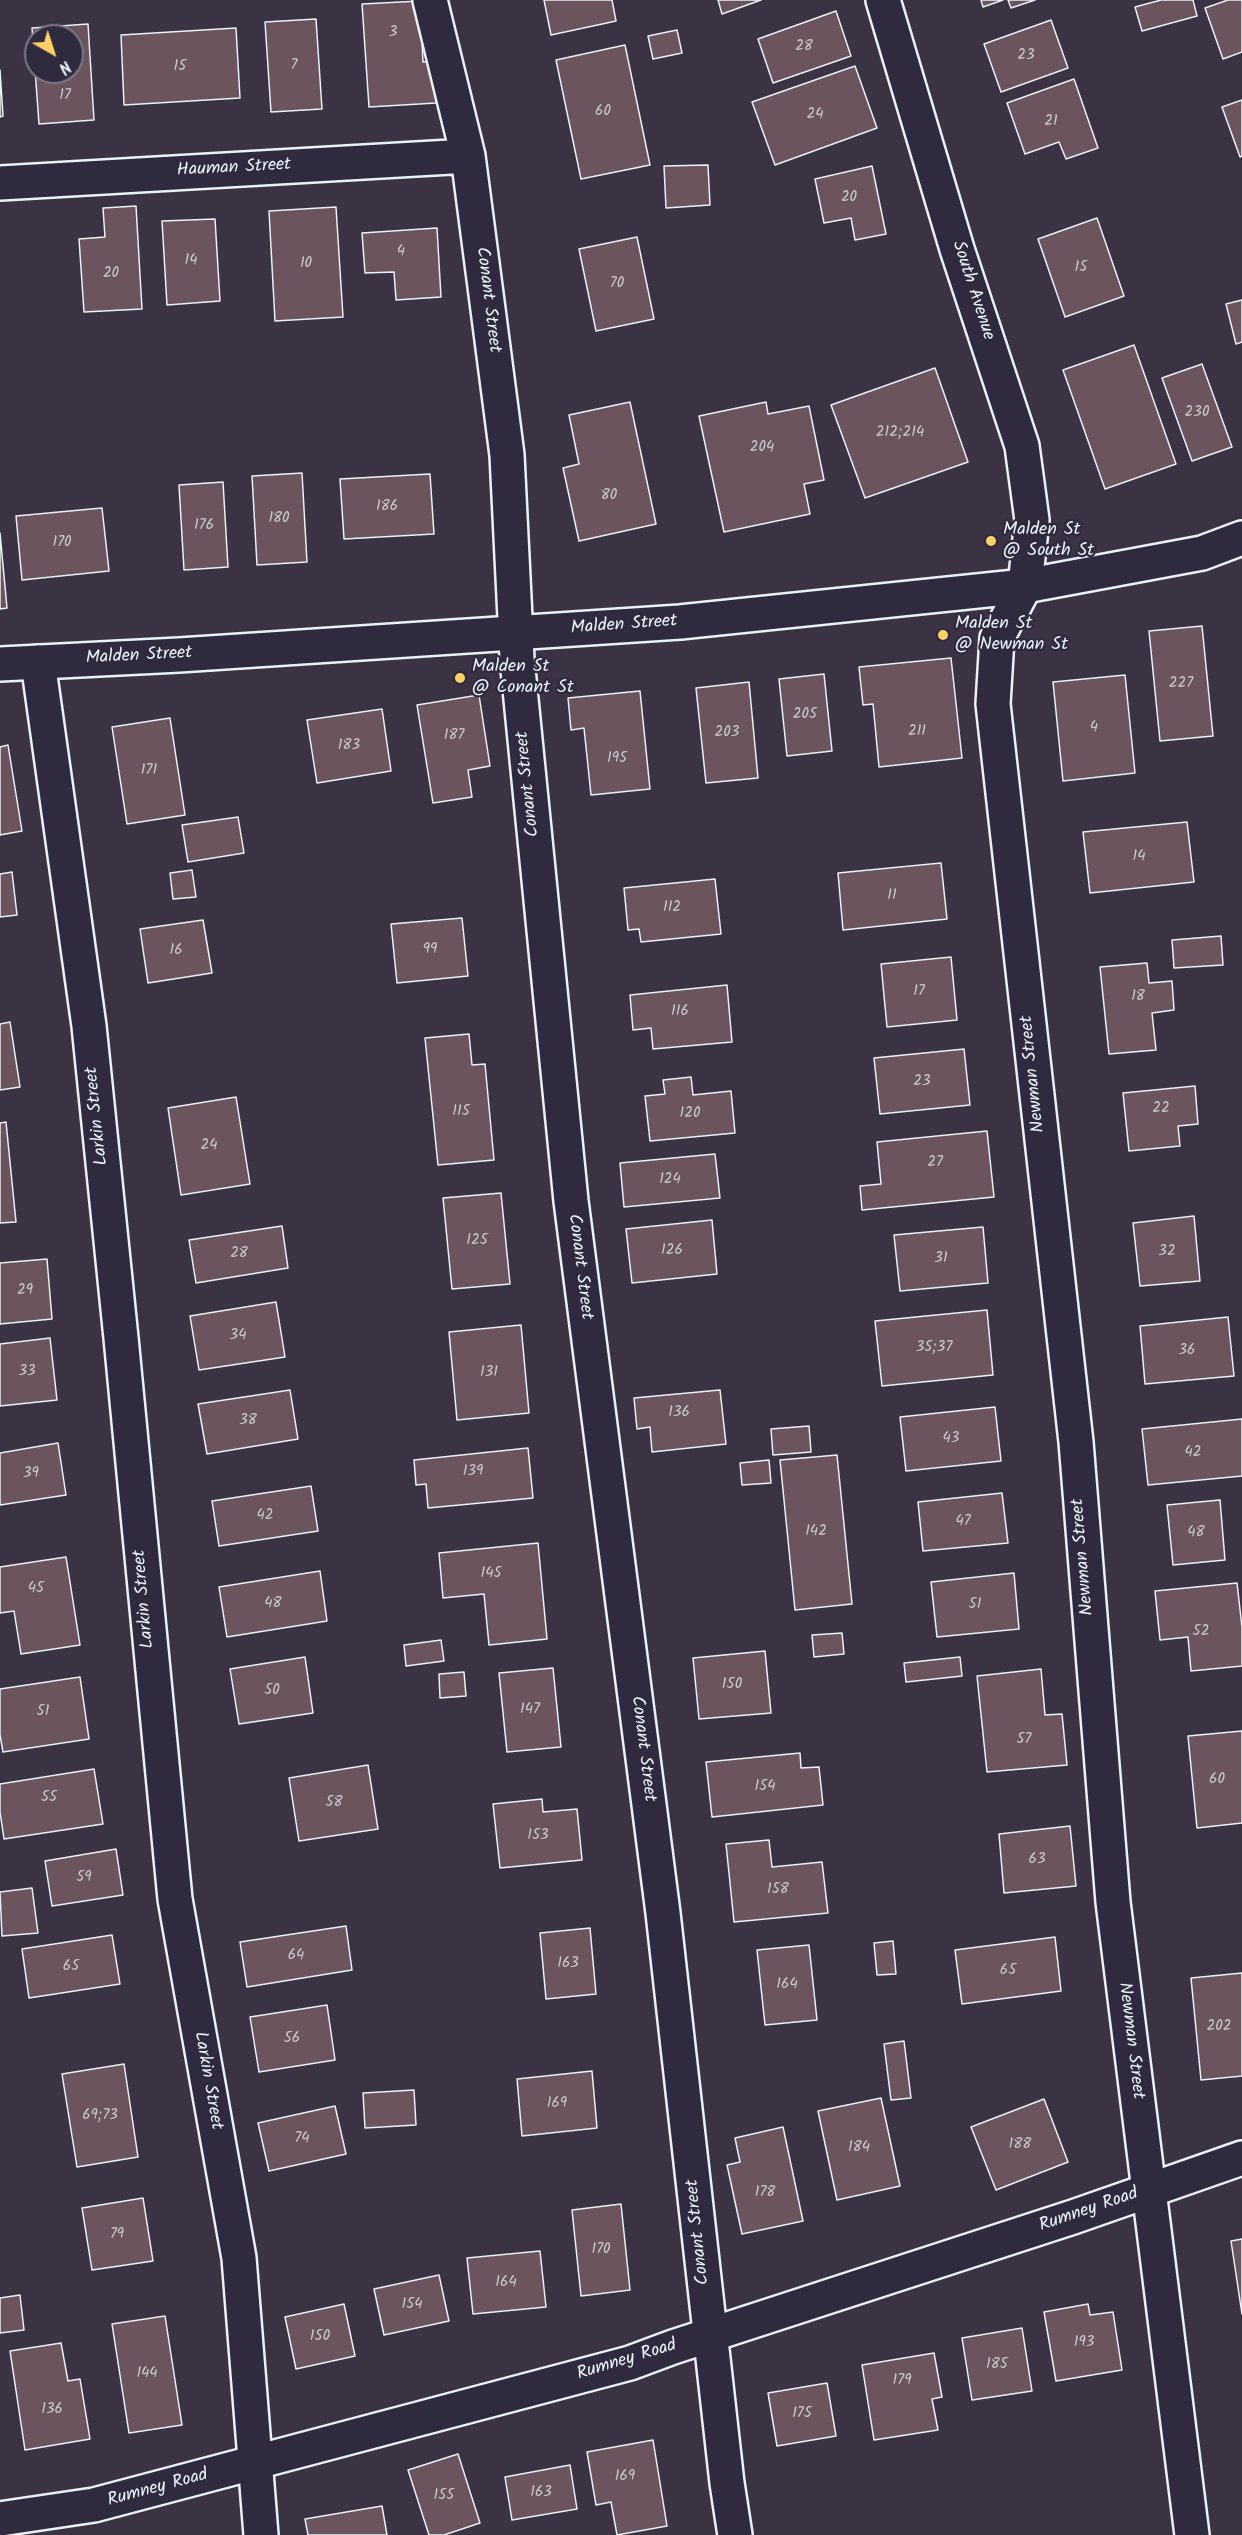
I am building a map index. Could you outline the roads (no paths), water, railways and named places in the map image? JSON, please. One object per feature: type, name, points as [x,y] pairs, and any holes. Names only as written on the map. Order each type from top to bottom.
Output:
[{"type":"street","name":"Conant Street","points":[[430,0],[468,156],[507,455],[516,633],[571,1201],[663,1913],[710,2335],[735,2535]]},
{"type":"street","name":"South Avenue","points":[[883,0],[957,249],[1022,446],[1032,520],[1025,586]]},
{"type":"street","name":"Hauman Street","points":[[0,183],[468,156]]},
{"type":"street","name":"Malden Street","points":[[0,664],[680,622],[1025,586],[1202,553],[1242,538]]},
{"type":"street","name":"Newman Street","points":[[1025,586],[997,638],[993,704],[1076,1442],[1113,1902],[1192,2535]]},
{"type":"street","name":"Larkin Street","points":[[38,662],[89,1026],[175,1899],[239,2258],[261,2535]]},
{"type":"street","name":"Rumney Road","points":[[0,2519],[94,2505],[630,2363],[1242,2158]]},
{"type":"place","name":"Malden St @ South St","points":[[991,541]]},
{"type":"place","name":"Malden St @ Newman St","points":[[943,635]]},
{"type":"place","name":"Malden St @ Conant St","points":[[460,678]]}]
